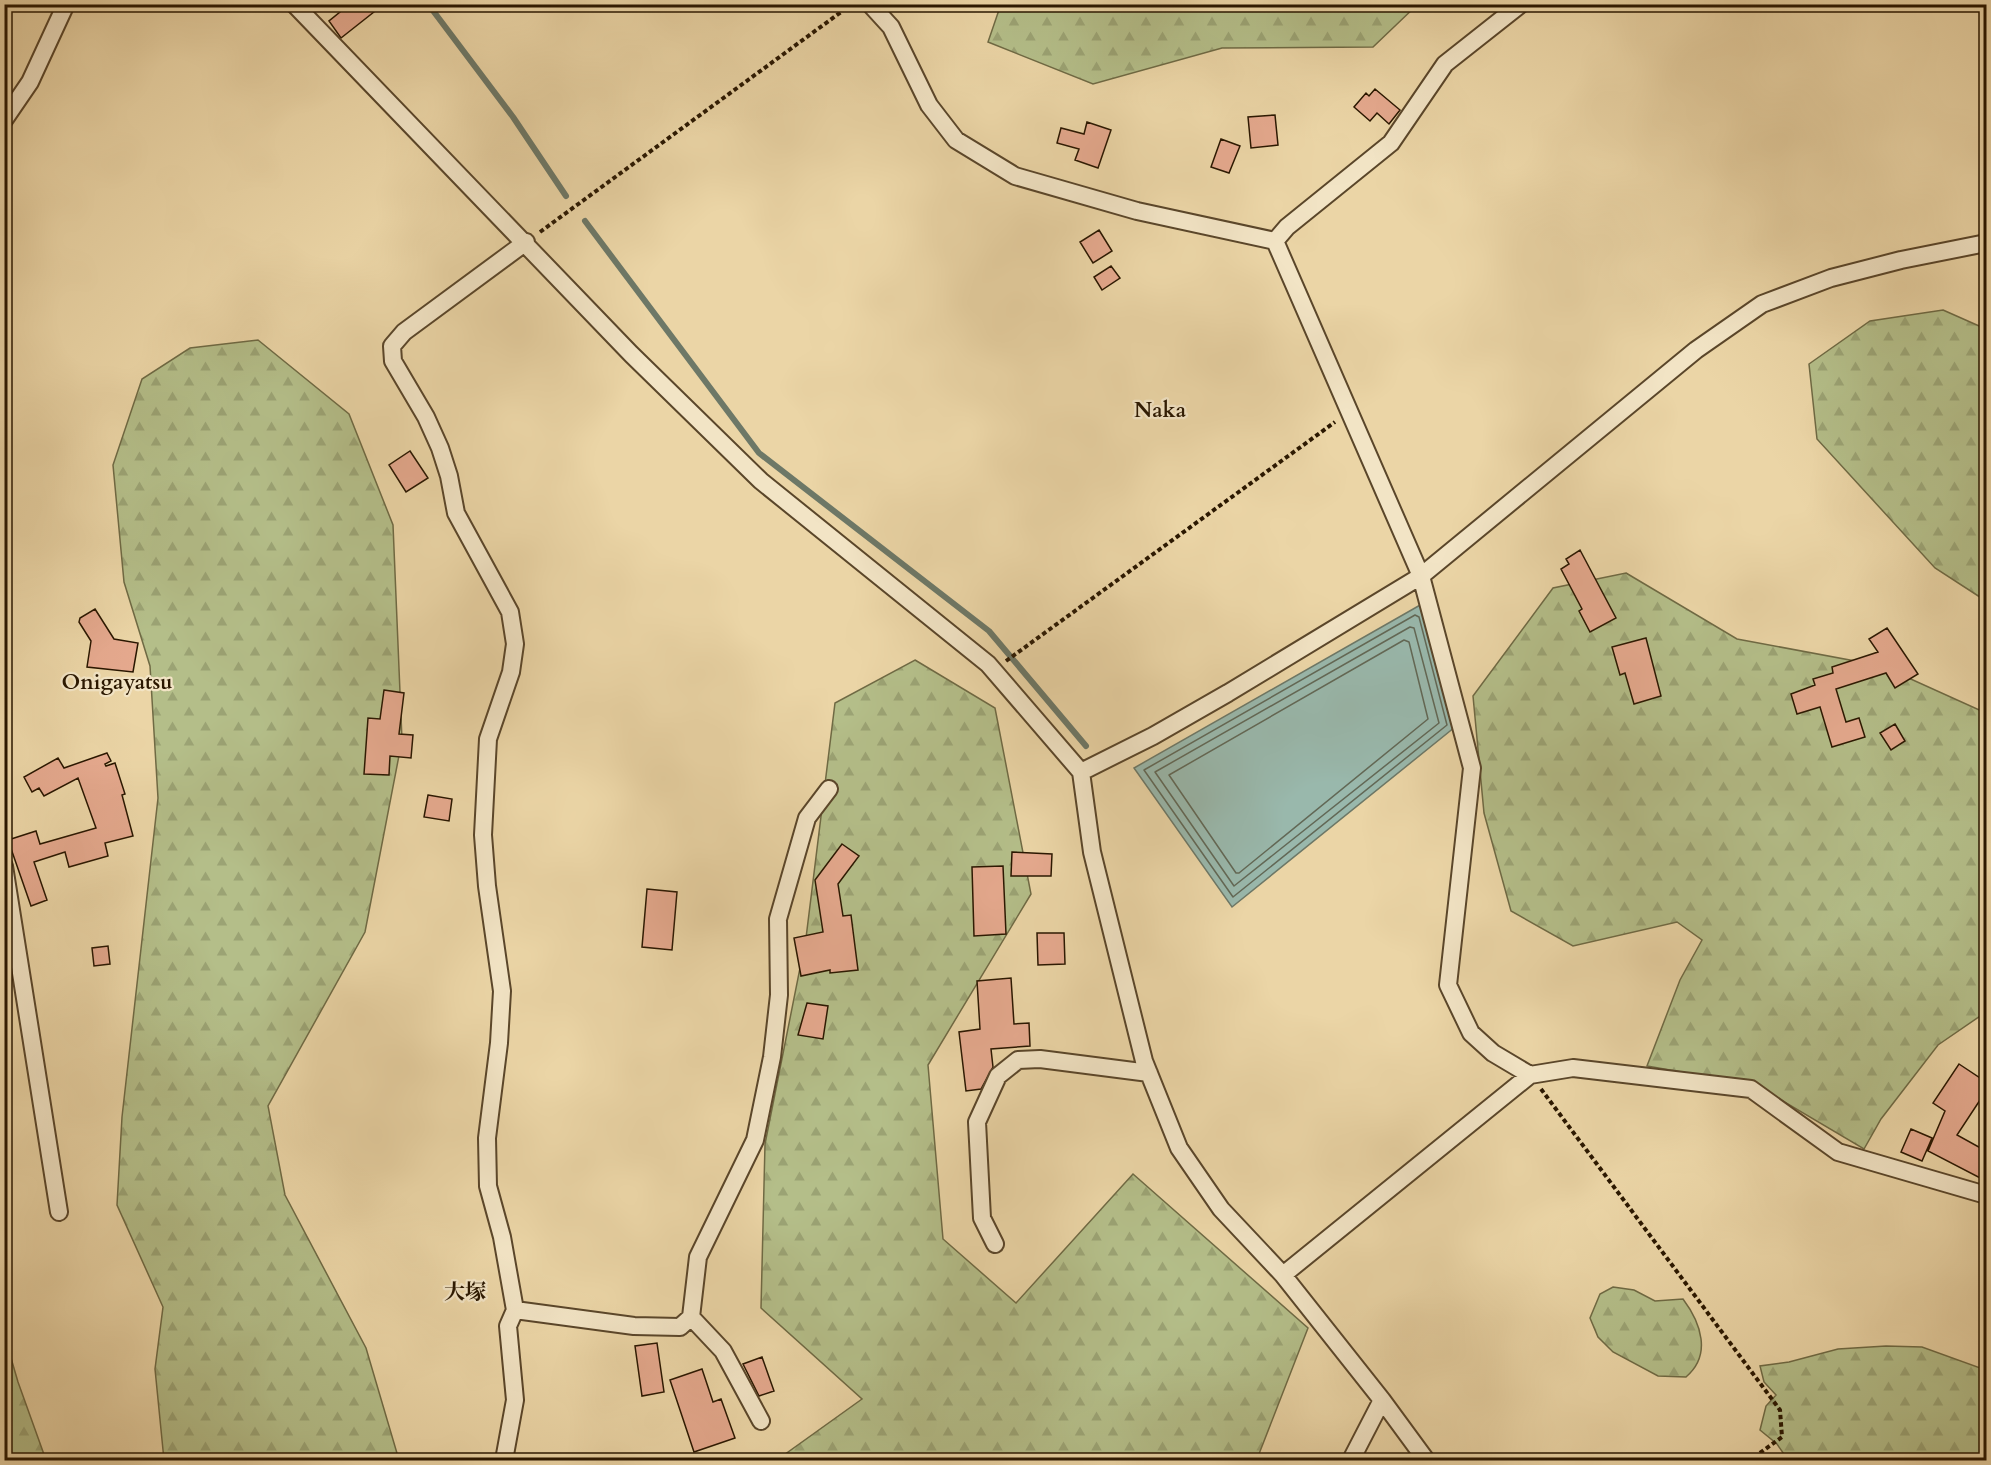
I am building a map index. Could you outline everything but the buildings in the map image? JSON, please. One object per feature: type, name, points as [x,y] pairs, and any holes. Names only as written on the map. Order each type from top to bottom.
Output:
[{"type":"street","points":[[4,120],[30,82],[66,4]]},
{"type":"street","points":[[294,4],[526,242],[631,354],[761,482],[988,664],[1082,772],[1092,852],[1149,1073],[1179,1148],[1221,1209],[1283,1275],[1382,1400],[1426,1461]]},
{"type":"street","points":[[870,4],[891,27],[929,105],[956,140],[1015,176],[1137,211],[1275,241]]},
{"type":"street","points":[[1275,241],[1287,227],[1391,143],[1445,64],[1521,4]]},
{"type":"street","points":[[1275,241],[1421,576],[1472,768],[1448,985],[1471,1034],[1493,1053],[1530,1075]]},
{"type":"street","points":[[504,1461],[515,1400],[508,1326],[515,1310],[502,1237],[488,1186],[486,1138],[499,1043],[502,991],[487,886],[483,835],[488,739],[512,672],[515,644],[510,612],[456,513],[449,476],[440,448],[426,417],[393,361],[392,346],[404,332],[526,242]]},
{"type":"street","points":[[1082,772],[1153,736],[1218,699],[1316,642],[1421,576],[1696,350],[1762,304],[1831,278],[1901,260],[1986,243]]},
{"type":"street","points":[[515,1310],[634,1326],[680,1327],[691,1317],[698,1257],[755,1140],[772,1057],[779,995],[778,919],[807,818],[829,789]]},
{"type":"street","points":[[4,866],[59,1212]]},
{"type":"street","points":[[995,1244],[982,1218],[977,1122],[998,1076],[1018,1060],[1029,1059],[1149,1073]]},
{"type":"street","points":[[1283,1275],[1530,1075],[1573,1068],[1751,1089],[1838,1152],[1986,1195]]},
{"type":"street","points":[[691,1317],[723,1352],[761,1420]]},
{"type":"street","points":[[1351,1461],[1382,1400]]},
{"type":"path","points":[[526,242],[852,4]]},
{"type":"path","points":[[1004,662],[1350,412]]},
{"type":"path","points":[[1530,1075],[1780,1410],[1782,1437],[1750,1461]]},
{"type":"green space","points":[[1001,4],[1417,5],[1373,47],[1222,48],[1093,84],[988,42]]},
{"type":"green space","points":[[1943,310],[1986,329],[1986,601],[1935,568],[1817,439],[1809,364],[1870,321]]},
{"type":"green space","points":[[258,340],[349,414],[393,525],[402,740],[365,932],[268,1106],[285,1195],[366,1348],[399,1460],[164,1460],[155,1369],[163,1307],[117,1205],[122,1117],[158,798],[150,666],[124,582],[113,465],[142,379],[190,348]]},
{"type":"green space","points":[[1626,573],[1737,639],[1882,666],[1986,713],[1986,1012],[1938,1045],[1881,1119],[1864,1149],[1756,1085],[1647,1066],[1680,980],[1702,940],[1677,922],[1573,946],[1511,911],[1484,813],[1473,696],[1553,588]]},
{"type":"green space","points":[[915,660],[995,708],[1031,894],[928,1065],[943,1239],[1016,1303],[1133,1174],[1308,1328],[1259,1454],[1241,1460],[777,1460],[862,1399],[761,1308],[765,1144],[806,938],[835,703]]},
{"type":"green space","points":[[1613,1287],[1634,1290],[1655,1301],[1683,1299],[1695,1318],[1701,1339],[1699,1359],[1686,1377],[1658,1376],[1613,1352],[1598,1337],[1590,1318],[1600,1294]]},
{"type":"green space","points":[[4,1334],[18,1382],[46,1460],[5,1460]]},
{"type":"green space","points":[[1886,1346],[1922,1347],[1980,1368],[1986,1364],[1986,1460],[1788,1460],[1777,1444],[1760,1430],[1766,1406],[1776,1395],[1764,1382],[1760,1366],[1789,1362],[1838,1349]]},
{"type":"water","points":[[1422,604],[1455,727],[1232,907],[1134,768]]},
{"type":"waterway","points":[[428,4],[513,117],[566,196]]},
{"type":"waterway","points":[[585,221],[759,453],[989,631],[1086,746]]},
{"type":"district","name":"Naka","points":[[1160,410]]},
{"type":"district","name":"Onigayatsu","points":[[117,682]]},
{"type":"district","name":"大塚","points":[[465,1292]]}]
